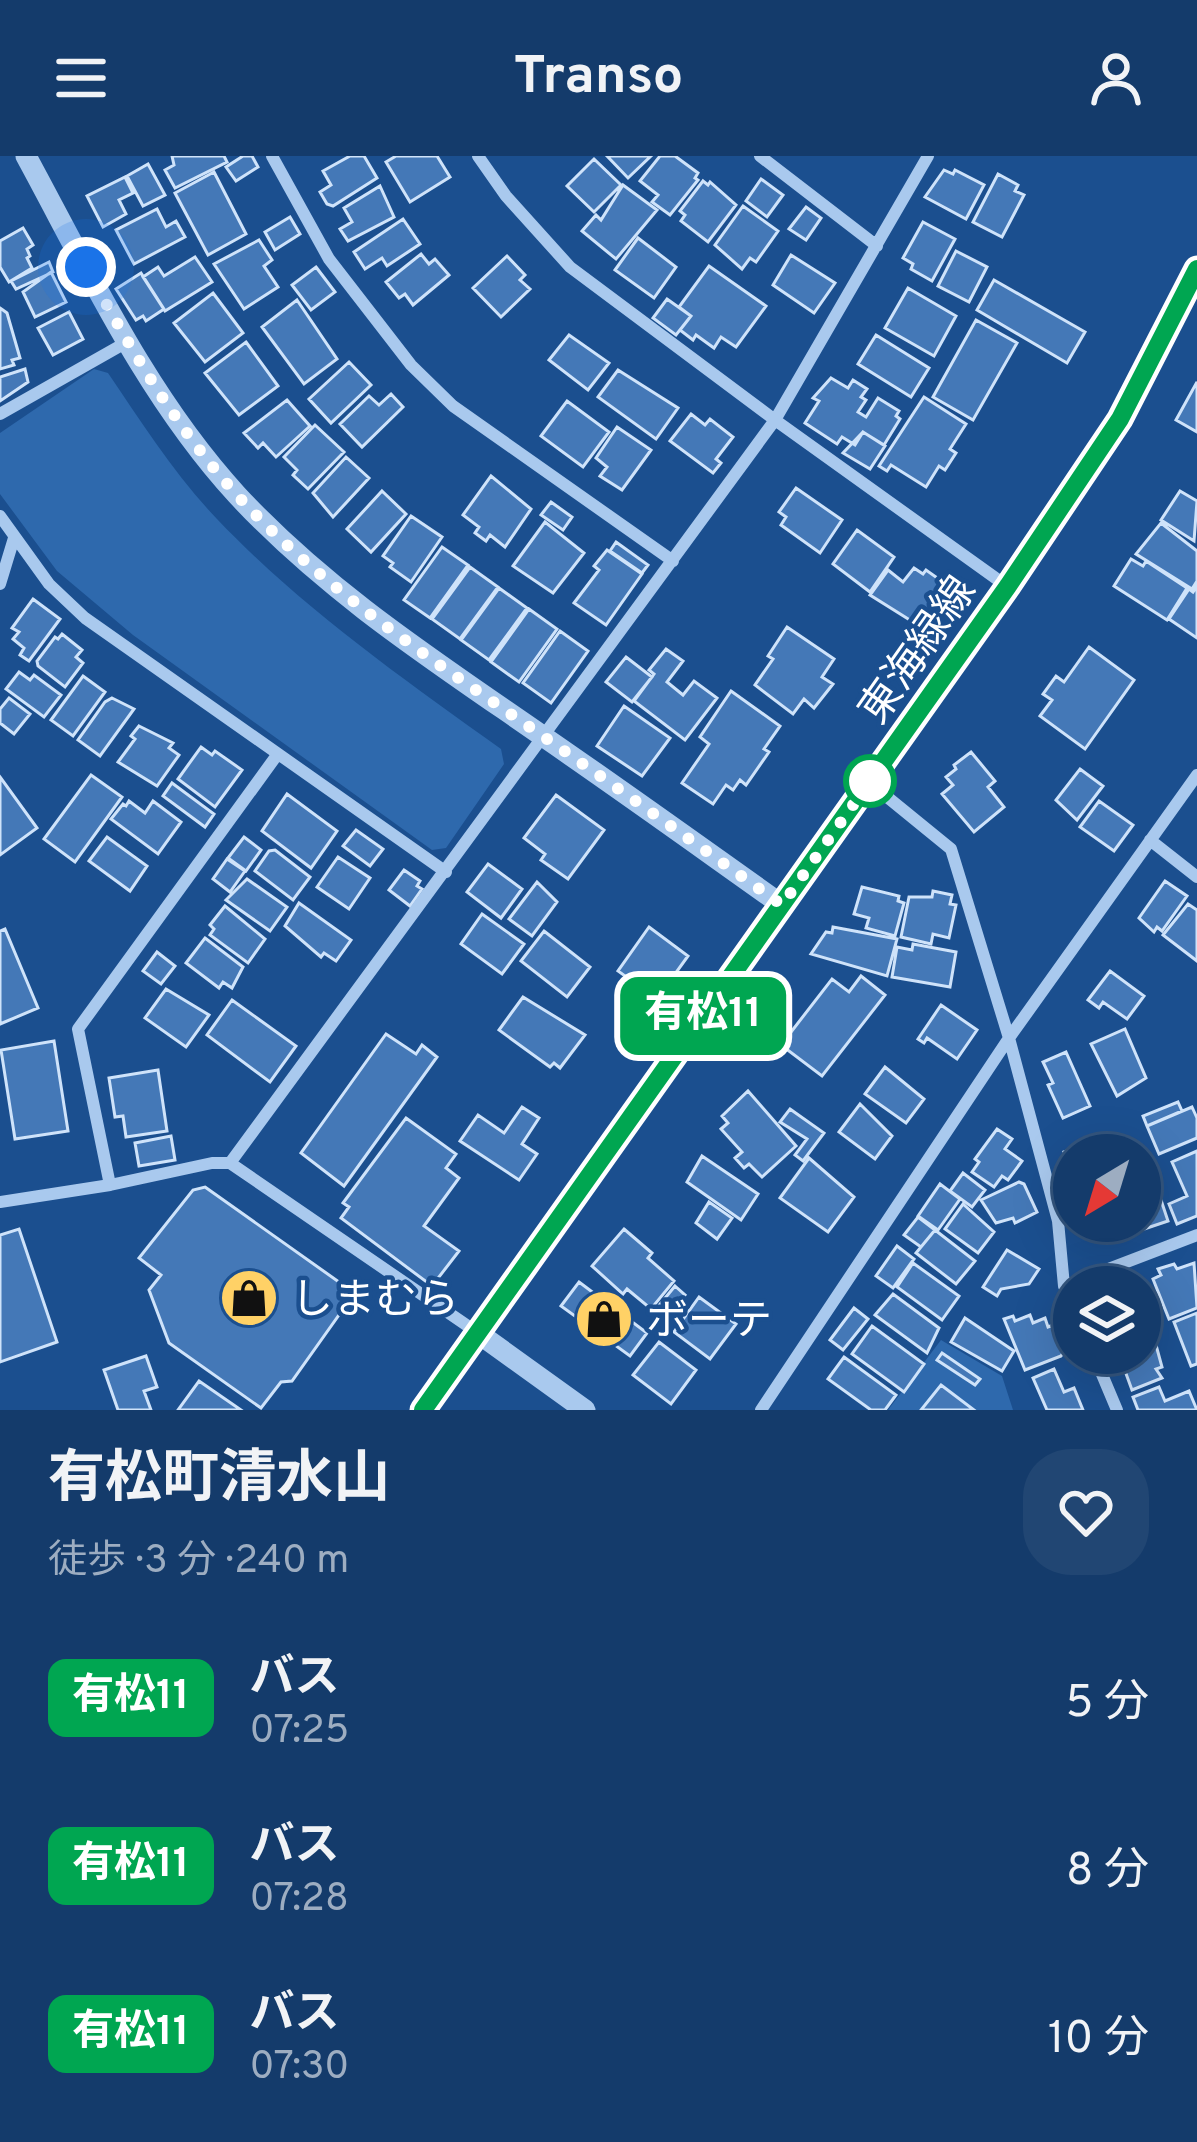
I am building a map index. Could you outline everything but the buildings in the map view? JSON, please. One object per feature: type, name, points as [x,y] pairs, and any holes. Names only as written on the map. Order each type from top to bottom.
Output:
[{"type":"main road","name":"東海緑線","points":[[423,1410],[1008,586],[1120,419],[1197,268]]},
{"type":"street","points":[[26,156],[127,341],[235,493],[309,566],[410,646],[782,905]]},
{"type":"street","points":[[272,156],[329,259],[411,365],[453,406],[673,561]]},
{"type":"street","points":[[478,156],[517,209],[570,267],[775,421],[1008,586]]},
{"type":"street","points":[[760,156],[877,246]]},
{"type":"street","points":[[230,1163],[775,421],[928,156]]},
{"type":"street","points":[[0,414],[127,341]]},
{"type":"street","points":[[0,516],[50,584],[85,618],[446,872]]},
{"type":"street","points":[[0,584],[14,538]]},
{"type":"street","points":[[110,1185],[78,1029],[277,755]]},
{"type":"street","points":[[761,1410],[1009,1038],[1197,775]]},
{"type":"street","points":[[869,782],[951,850],[1009,1038],[1058,1221],[1062,1266]]},
{"type":"street","points":[[1150,840],[1197,878]]},
{"type":"street","points":[[0,1202],[230,1163],[585,1410]]},
{"type":"street","points":[[1116,1266],[1197,1235]]},
{"type":"street","points":[[1102,1374],[1118,1410]]},
{"type":"shaded area","points":[[94,369],[108,373],[187,485],[250,552],[354,641],[501,749],[504,764],[446,848],[432,850],[133,635],[57,571],[0,494],[0,433]]},
{"type":"shaded area","points":[[941,1340],[1002,1376],[1013,1410],[888,1410]]},
{"type":"bus line","name":"有松11","points":[[423,1410],[1008,586],[1120,419],[1197,269]]},
{"type":"place","name":"しまむら","points":[[249,1298]]},
{"type":"place","name":"ボーテ","points":[[604,1319]]},
{"type":"route","points":[[86,267],[176,415],[235,493],[309,566],[410,646],[782,905],[870,781]]}]
